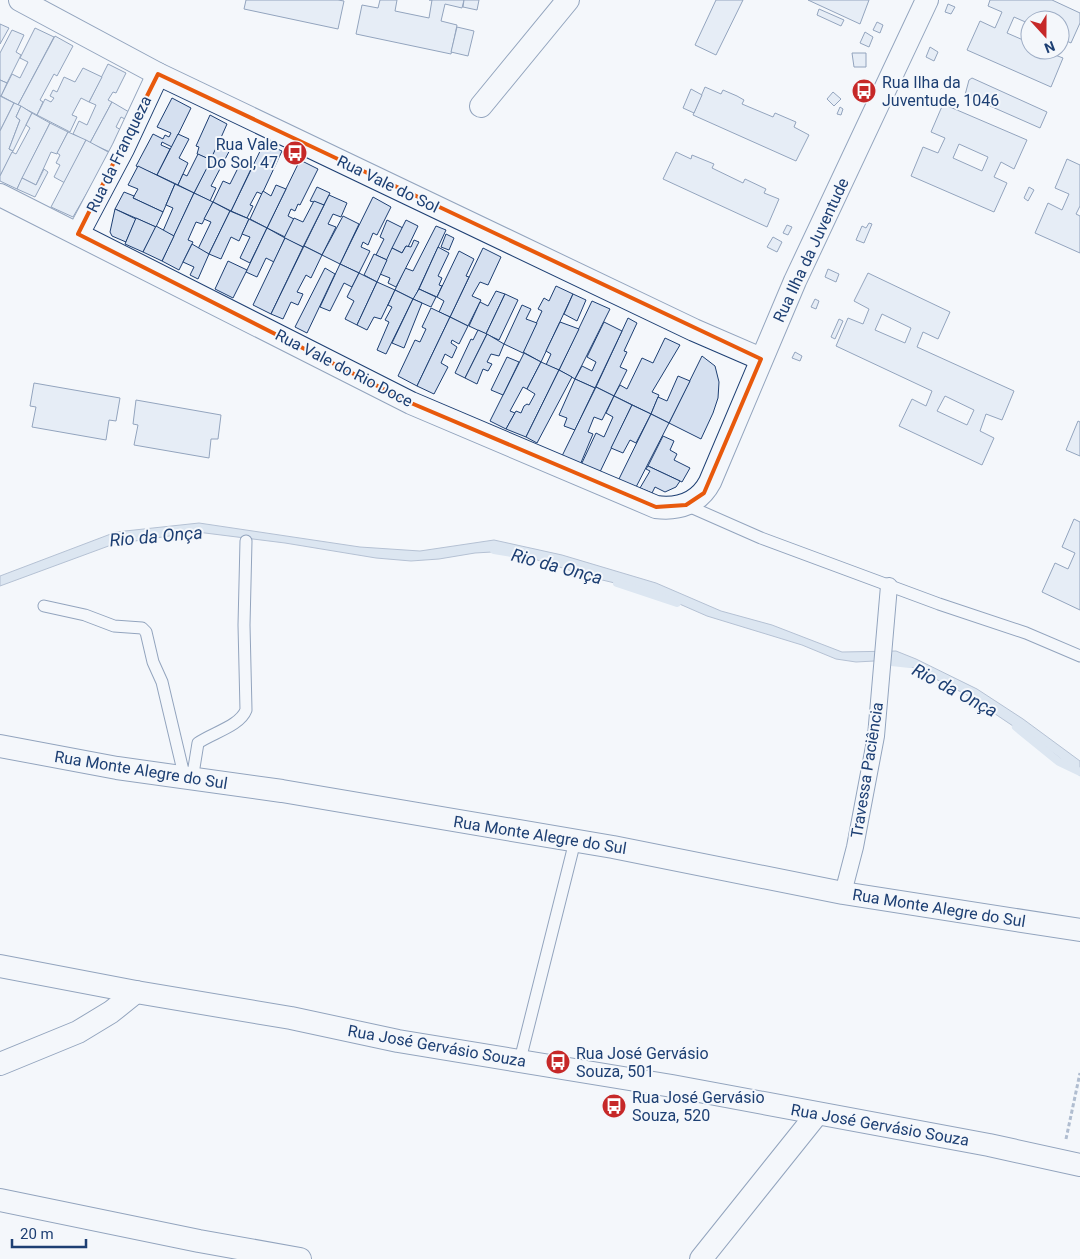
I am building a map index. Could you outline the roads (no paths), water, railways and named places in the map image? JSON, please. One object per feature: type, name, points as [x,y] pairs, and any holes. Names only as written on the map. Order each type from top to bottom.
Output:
[{"type":"street","name":"Rua Vale do Sol","points":[[20,0],[158,74],[604,287],[761,359]]},
{"type":"street","points":[[481,106],[568,0]]},
{"type":"street","name":"Rua Ilha da Juventude","points":[[691,502],[704,493],[710,482],[795,281],[927,0]]},
{"type":"street","name":"Rua da Franqueza","points":[[78,234],[111,173],[158,74]]},
{"type":"street","name":"Rua Vale do Rio Doce","points":[[0,195],[411,403],[656,507],[670,509],[691,502]]},
{"type":"street","name":"Travessa Paciência","points":[[843,893],[876,736],[889,586]]},
{"type":"street","name":"Rua Monte Alegre do Sul","points":[[0,746],[188,779],[282,791],[575,841],[687,861],[843,893],[1080,930]]},
{"type":"street","name":"Rua José Gervásio Souza","points":[[0,966],[136,992],[291,1018],[398,1041],[672,1086],[1070,1162]]},
{"type":"street","points":[[0,1064],[78,1032],[111,1012],[136,992]]},
{"type":"street","points":[[701,1259],[817,1114]]},
{"type":"street","points":[[0,1200],[269,1256],[300,1259]]},
{"type":"lane","points":[[691,502],[761,538],[889,586],[1026,633],[1080,656]]},
{"type":"lane","points":[[188,779],[198,743],[237,721],[244,716],[246,710],[244,625],[246,541]]},
{"type":"lane","points":[[44,606],[85,615],[114,626],[142,628],[146,632],[154,662],[162,682],[188,779]]},
{"type":"lane","points":[[520,1060],[575,841]]},
{"type":"water","points":[[199,523],[360,547],[420,551],[494,540],[562,555],[656,583],[721,611],[772,625],[842,652],[896,651],[916,659],[977,689],[1023,719],[1080,761],[1080,776],[1056,755],[967,695],[914,668],[893,660],[856,662],[836,659],[802,645],[707,616],[652,592],[594,578],[509,551],[411,561],[376,558],[285,543],[197,532],[114,544],[0,586],[0,576],[116,532]]},
{"type":"waterway","name":"Rio da Onça","points":[[494,550],[529,556]]},
{"type":"waterway","name":"Rio da Onça","points":[[617,583],[677,603]]},
{"type":"waterway","name":"Rio da Onça","points":[[882,661],[910,664]]},
{"type":"waterway","name":"Rio da Onça","points":[[1016,727],[1059,762],[1080,772]]},
{"type":"place","name":"Rua Ilha da Juventude, 1046","points":[[864,91]]},
{"type":"place","name":"Rua Vale Do Sol, 47","points":[[295,153]]},
{"type":"place","name":"Rua José Gervásio Souza, 501","points":[[558,1062]]},
{"type":"place","name":"Rua José Gervásio Souza, 520","points":[[614,1106]]}]
